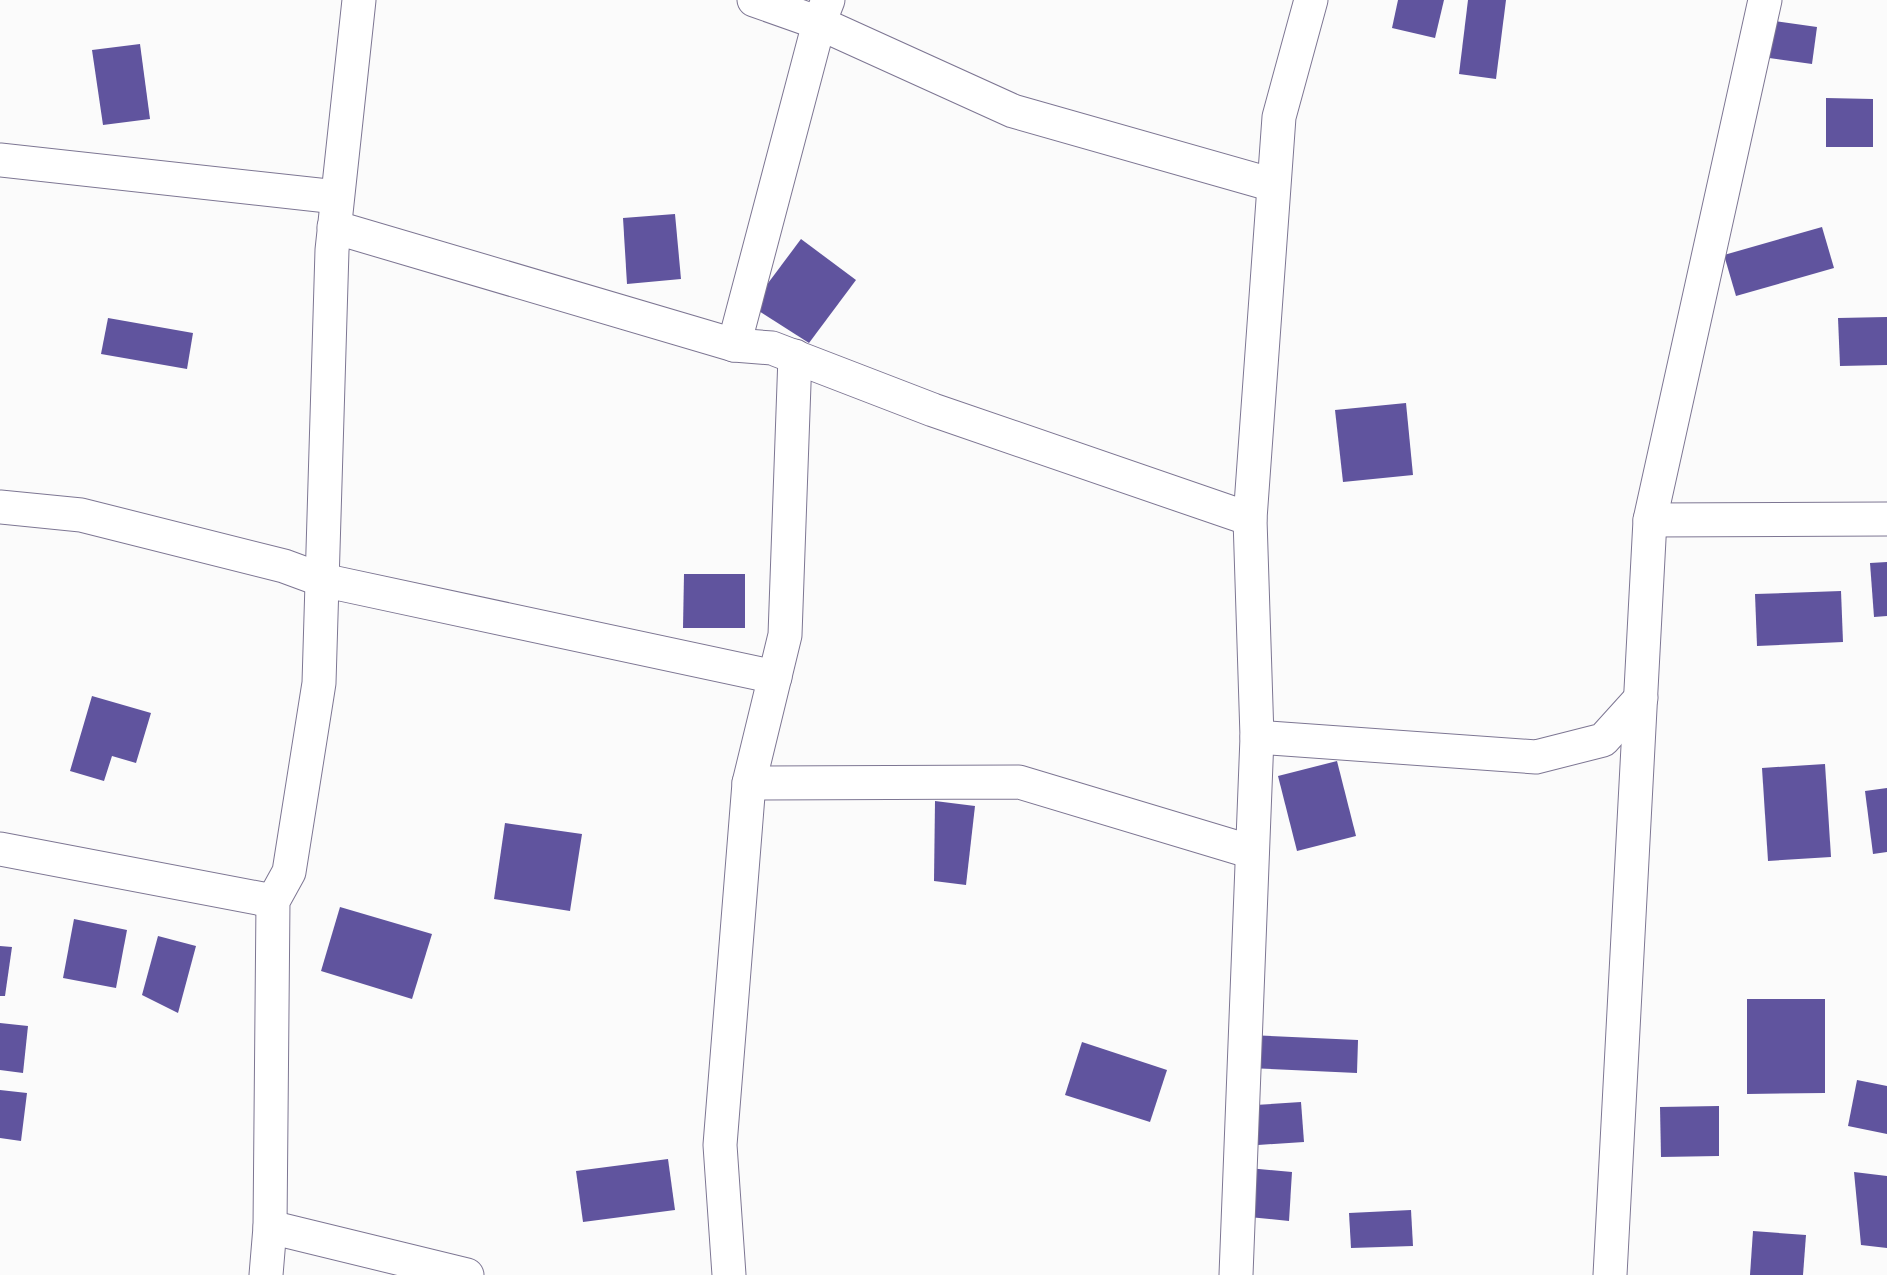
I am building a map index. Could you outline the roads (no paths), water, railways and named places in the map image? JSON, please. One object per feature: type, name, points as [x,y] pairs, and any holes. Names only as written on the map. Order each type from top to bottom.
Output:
[{"type":"street","points":[[266,1275],[270,1227],[273,901],[289,872],[319,683],[331,261],[359,0]]},
{"type":"street","points":[[754,0],[824,11],[1013,111],[1273,185]]},
{"type":"street","points":[[1236,1275],[1257,737],[1250,519],[1279,117],[1311,0]]},
{"type":"street","points":[[1610,1275],[1650,520],[1765,0]]},
{"type":"street","points":[[734,345],[824,11]]},
{"type":"street","points":[[0,160],[336,212],[734,345],[772,348],[933,410],[1250,519]]},
{"type":"street","points":[[729,1275],[720,1144],[748,783],[785,635],[795,356]]},
{"type":"street","points":[[0,507],[81,515],[284,566],[322,580],[775,677]]},
{"type":"street","points":[[1650,520],[1887,519]]},
{"type":"street","points":[[1257,737],[1536,757],[1603,740],[1641,698]]},
{"type":"street","points":[[748,783],[1019,782],[1252,852]]},
{"type":"street","points":[[0,849],[273,901]]},
{"type":"street","points":[[270,1227],[382,1265],[466,1275]]}]
